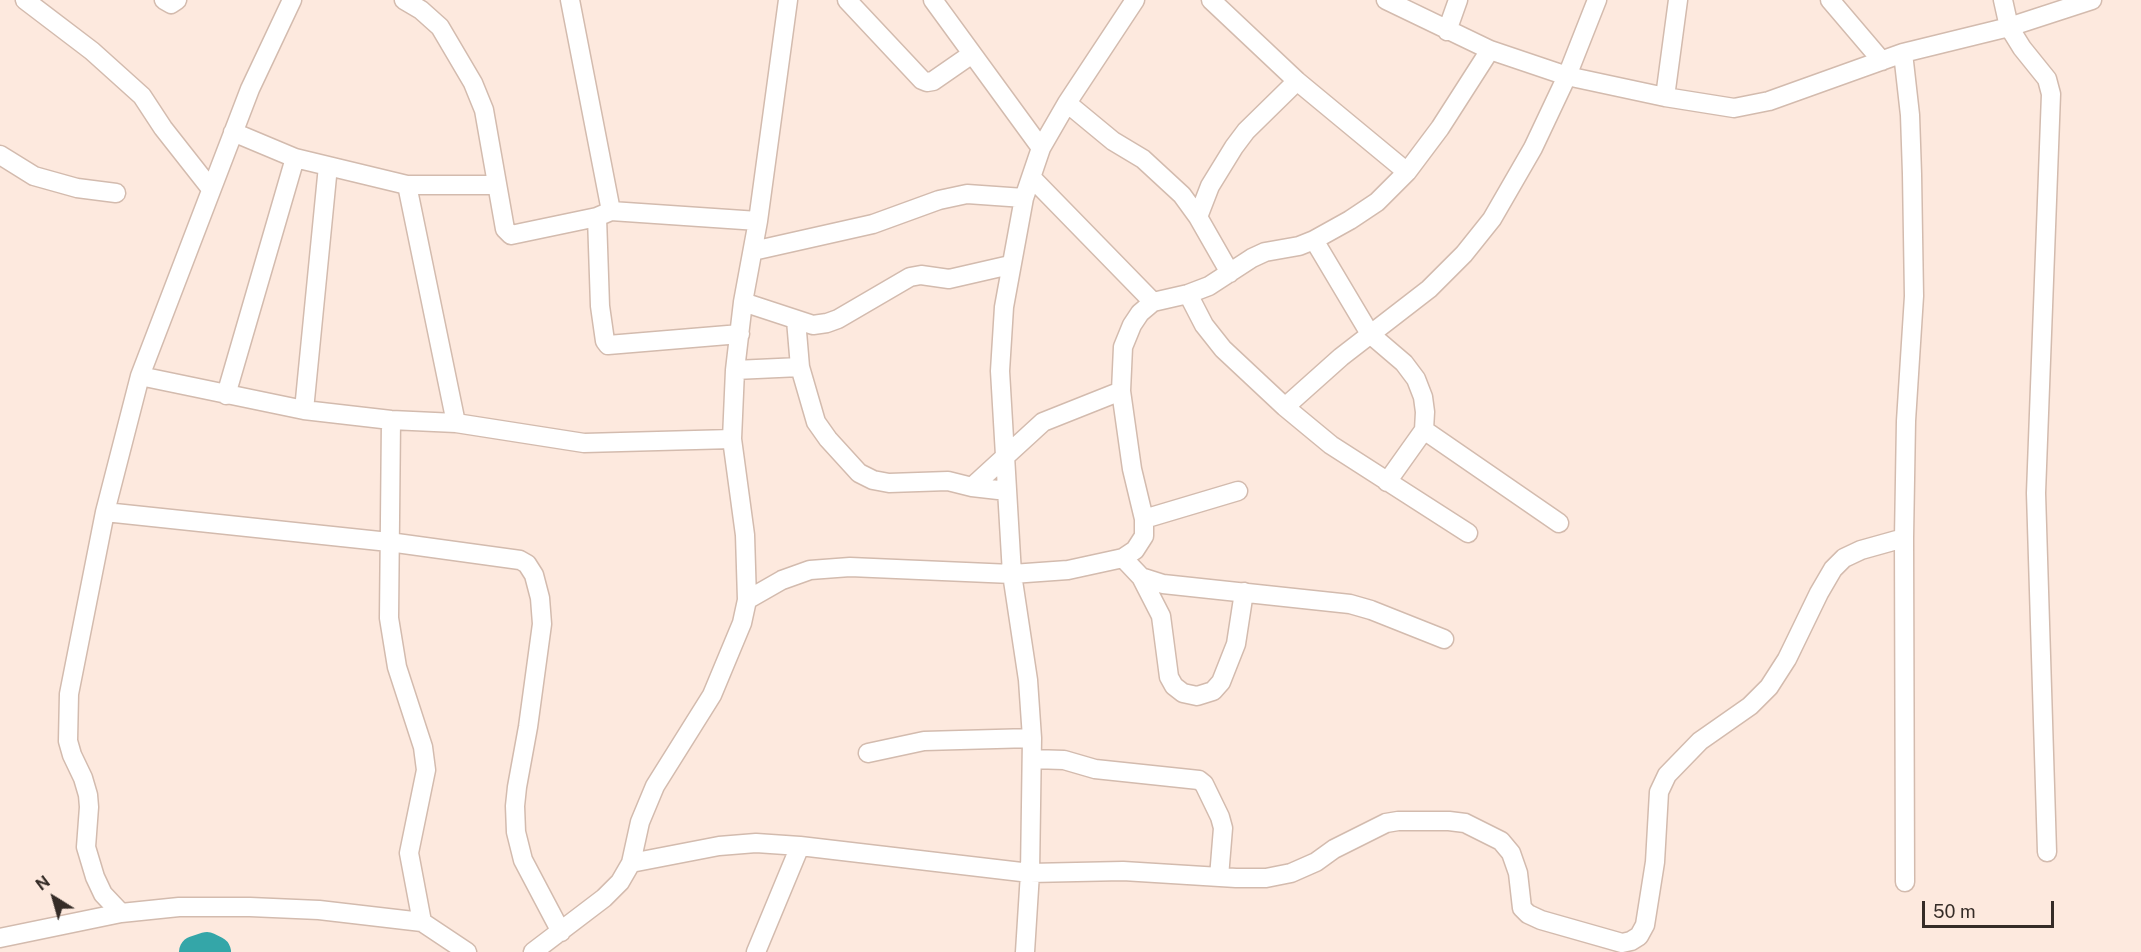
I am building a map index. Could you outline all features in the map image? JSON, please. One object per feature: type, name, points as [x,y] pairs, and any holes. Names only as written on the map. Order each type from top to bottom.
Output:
[{"type":"street","points":[[25,0],[92,51],[142,96],[163,128],[211,189]]},
{"type":"street","points":[[164,0],[171,4],[177,0]]},
{"type":"street","points":[[122,913],[104,894],[95,877],[86,847],[88,795],[68,741],[69,694],[105,512],[140,376],[250,89],[292,0]]},
{"type":"street","points":[[404,0],[421,10],[440,27],[473,83],[484,110],[505,229],[510,235],[604,214],[758,221]]},
{"type":"street","points":[[570,0],[604,214],[600,306],[605,341],[608,345],[740,334]]},
{"type":"street","points":[[533,952],[604,898],[620,882],[631,863],[640,822],[655,786],[712,695],[742,623],[747,600],[745,535],[732,439],[735,370],[788,0]]},
{"type":"street","points":[[847,0],[922,80],[933,81],[972,54]]},
{"type":"street","points":[[933,0],[1041,148]]},
{"type":"street","points":[[1025,952],[1030,873],[1032,738],[1028,680],[1012,574],[1000,371],[1004,307],[1024,198],[1041,148],[1067,103],[1135,0]]},
{"type":"street","points":[[1211,0],[1297,81],[1407,172]]},
{"type":"street","points":[[1386,0],[1490,50],[1567,76],[1665,97],[1734,108],[1769,101],[1903,53],[2009,27],[2092,0]]},
{"type":"street","points":[[1447,31],[1458,0]]},
{"type":"street","points":[[1285,407],[1370,334],[1428,290],[1464,254],[1492,219],[1533,148],[1567,76],[1597,0]]},
{"type":"street","points":[[1665,97],[1678,0]]},
{"type":"street","points":[[1830,0],[1882,61]]},
{"type":"street","points":[[2003,0],[2009,27],[2022,48],[2047,79],[2051,94],[2036,494],[2047,852]]},
{"type":"street","points":[[747,600],[783,580],[810,570],[861,567],[1012,574],[1068,570],[1123,558],[1135,550],[1144,536],[1144,519],[1132,469],[1121,391],[1123,347],[1140,313],[1153,302],[1188,294],[1209,286],[1265,252],[1299,246],[1314,240],[1377,202],[1407,172],[1440,128],[1490,50]]},
{"type":"street","points":[[1903,53],[1910,127],[1914,296],[1906,421],[1904,538],[1905,882]]},
{"type":"street","points":[[1198,217],[1210,186],[1234,147],[1246,131],[1297,81]]},
{"type":"street","points":[[1067,103],[1113,141],[1143,159],[1182,195],[1198,217],[1230,273]]},
{"type":"street","points":[[233,132],[295,158],[407,185],[497,185]]},
{"type":"street","points":[[0,155],[34,176],[77,188],[116,193]]},
{"type":"street","points":[[226,395],[295,158]]},
{"type":"street","points":[[304,410],[328,166]]},
{"type":"street","points":[[1032,178],[1153,302]]},
{"type":"street","points":[[407,185],[456,423]]},
{"type":"street","points":[[753,251],[873,224],[939,200],[967,194],[1024,198]]},
{"type":"street","points":[[1314,240],[1370,334],[1404,363],[1416,379],[1423,397],[1424,430],[1387,482]]},
{"type":"street","points":[[743,302],[813,325],[838,319],[910,277],[921,275],[949,279],[1010,265]]},
{"type":"street","points":[[1188,294],[1204,325],[1223,349],[1285,407],[1331,445],[1468,533]]},
{"type":"street","points":[[796,320],[800,367],[816,422],[858,473],[873,480],[889,483],[948,481],[972,487],[1007,491]]},
{"type":"street","points":[[735,370],[800,367]]},
{"type":"street","points":[[140,376],[304,410],[391,420],[456,423],[584,443],[732,439]]},
{"type":"street","points":[[972,487],[1043,422],[1121,391]]},
{"type":"street","points":[[391,420],[389,618],[397,667],[423,747],[426,770],[409,853],[422,922]]},
{"type":"street","points":[[1424,430],[1559,523]]},
{"type":"street","points":[[1144,519],[1238,491]]},
{"type":"street","points":[[105,512],[389,542],[520,560],[527,564],[534,575],[540,598],[542,624],[517,787],[516,832],[523,860],[561,932]]},
{"type":"street","points":[[631,863],[719,846],[756,843],[800,846],[1030,873],[1123,871],[1266,878],[1291,873],[1316,862],[1334,849],[1386,823],[1449,821],[1465,823],[1501,841],[1512,853],[1518,873],[1522,908],[1528,914],[1541,920],[1622,943],[1631,941],[1639,936],[1645,925],[1654,862],[1659,792],[1667,775],[1700,741],[1750,706],[1769,687],[1787,659],[1819,593],[1838,563],[1861,550],[1904,538]]},
{"type":"street","points":[[1123,558],[1141,578],[1161,616],[1169,677],[1174,686],[1183,693],[1197,696],[1214,691],[1221,682],[1236,644],[1244,592]]},
{"type":"street","points":[[1141,578],[1177,586],[1350,604],[1444,639]]},
{"type":"street","points":[[867,753],[924,741],[1032,738]]},
{"type":"street","points":[[1032,759],[1064,760],[1095,769],[1199,780],[1204,784],[1212,800],[1223,828],[1219,877]]},
{"type":"street","points":[[756,952],[800,846]]},
{"type":"street","points":[[0,938],[122,913],[179,907],[250,907],[319,910],[422,922],[467,952]]},
{"type":"waterway","points":[[195,952],[207,948],[215,952]]}]
